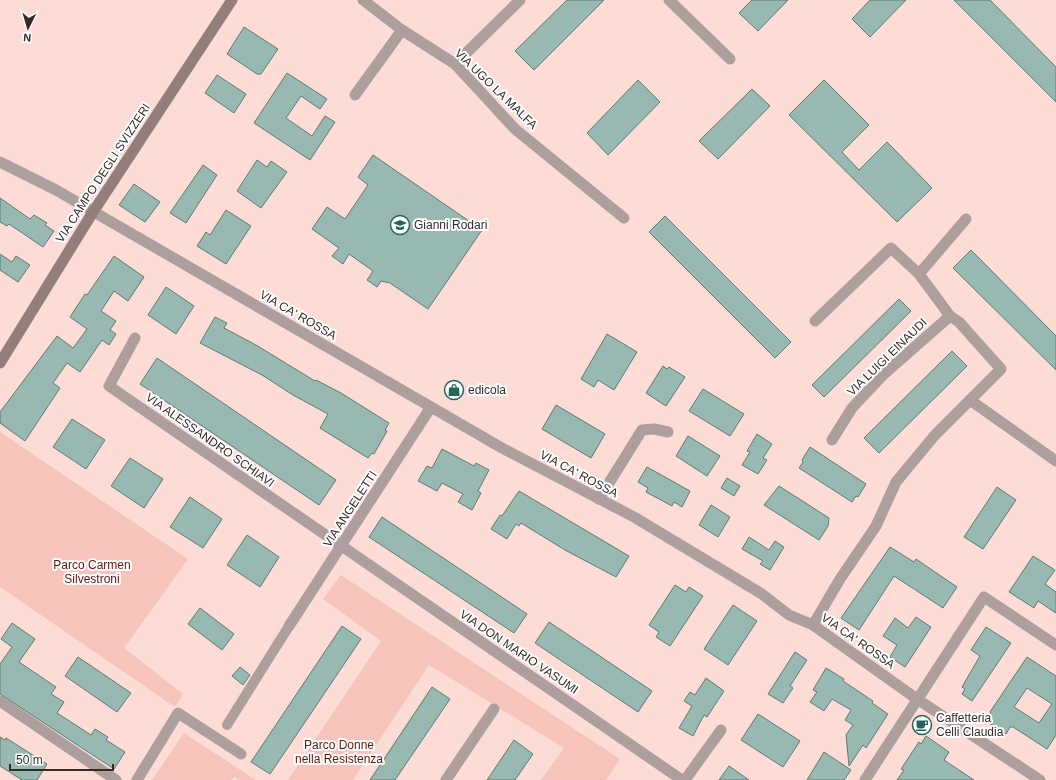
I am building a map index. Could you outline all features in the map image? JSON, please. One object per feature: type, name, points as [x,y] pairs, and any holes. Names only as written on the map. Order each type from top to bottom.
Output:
[{"type":"main road","name":"VIA CAMPO DEGLI SVIZZERI","points":[[0,363],[92,212],[232,0]]},
{"type":"street","name":"VIA UGO LA MALFA","points":[[363,0],[402,30],[455,64],[516,129],[624,218]]},
{"type":"street","points":[[455,64],[520,0]]},
{"type":"street","points":[[669,0],[730,59]]},
{"type":"street","points":[[355,95],[402,30]]},
{"type":"street","name":"VIA CA' ROSSA","points":[[0,162],[56,190],[502,448],[634,517],[762,594],[789,615],[814,624],[917,699],[1040,780]]},
{"type":"street","points":[[919,274],[966,219]]},
{"type":"street","points":[[814,624],[840,579],[876,526],[896,482],[935,435],[1001,369],[959,322],[950,316],[919,274],[891,248],[815,321]]},
{"type":"street","name":"VIA LUIGI EINAUDI","points":[[832,440],[852,408],[884,374],[950,316]]},
{"type":"street","name":"VIA ALESSANDRO SCHIAVI","points":[[135,338],[109,386],[341,546]]},
{"type":"street","points":[[970,400],[1056,461]]},
{"type":"street","name":"VIA ANGELETTI","points":[[289,626],[431,407]]},
{"type":"street","points":[[599,499],[642,430],[654,429],[668,432]]},
{"type":"street","name":"VIA DON MARIO VASUMI","points":[[341,546],[684,780],[721,730]]},
{"type":"street","points":[[865,780],[984,597],[1056,645]]},
{"type":"street","points":[[227,725],[289,626]]},
{"type":"street","points":[[0,700],[116,780]]},
{"type":"street","points":[[446,780],[494,709]]},
{"type":"street","points":[[136,780],[178,713],[240,754]]},
{"type":"green space","name":"Parco Carmen Silvestroni","points":[[0,432],[188,559],[124,648],[183,694],[175,707],[0,587]]},
{"type":"green space","name":"Parco Donne nella Resistenza","points":[[341,575],[620,759],[606,780],[541,780],[564,748],[429,665],[353,780],[288,780],[381,641],[323,599]]},
{"type":"green space","points":[[184,733],[256,780],[239,780],[234,777],[231,780],[152,780]]},
{"type":"building","points":[[567,0],[604,0],[534,70],[515,51]]},
{"type":"building","points":[[752,0],[788,0],[758,31],[739,13]]},
{"type":"building","points":[[870,0],[906,0],[870,37],[852,19]]},
{"type":"building","points":[[954,0],[990,0],[1056,67],[1056,102]]},
{"type":"building","points":[[244,27],[278,49],[261,74],[257,74],[227,54]]},
{"type":"building","points":[[287,73],[327,99],[320,109],[301,96],[286,118],[312,136],[325,116],[335,122],[310,160],[254,123]]},
{"type":"building","points":[[217,75],[246,94],[234,113],[205,93]]},
{"type":"building","points":[[638,80],[660,102],[608,155],[587,133]]},
{"type":"building","points":[[824,80],[869,125],[842,152],[859,170],[887,142],[932,188],[897,222],[789,115]]},
{"type":"building","points":[[752,89],[770,106],[718,159],[699,141]]},
{"type":"building","name":"Gianni Rodari","points":[[373,155],[482,230],[428,309],[390,283],[381,281],[377,287],[367,280],[373,271],[349,254],[343,264],[332,256],[339,248],[312,229],[327,207],[345,219],[368,185],[358,177]]},
{"type":"building","points":[[257,160],[267,167],[271,161],[287,172],[261,208],[237,191]]},
{"type":"building","points":[[203,165],[217,175],[186,223],[170,213]]},
{"type":"building","points":[[134,184],[160,202],[145,222],[119,205]]},
{"type":"building","points":[[0,198],[30,219],[34,215],[47,223],[45,225],[54,231],[43,247],[9,224],[7,226],[0,222]]},
{"type":"building","points":[[226,210],[251,226],[226,264],[197,246],[206,232],[210,235]]},
{"type":"building","points":[[665,216],[791,342],[775,358],[649,232]]},
{"type":"building","points":[[971,250],[1056,336],[1056,370],[953,268]]},
{"type":"building","points":[[0,254],[12,262],[16,256],[30,265],[18,282],[0,270]]},
{"type":"building","points":[[114,256],[144,277],[128,301],[114,291],[101,311],[116,321],[110,330],[116,334],[109,345],[102,340],[80,372],[67,363],[53,383],[60,388],[25,441],[0,423],[0,412],[57,336],[73,348],[87,329],[70,317],[85,294],[87,295]]},
{"type":"building","points":[[166,287],[194,306],[176,334],[148,315]]},
{"type":"building","points":[[899,299],[911,311],[824,397],[812,385]]},
{"type":"building","points":[[215,317],[227,323],[224,328],[256,345],[315,381],[316,380],[341,393],[389,423],[385,430],[387,431],[374,454],[372,453],[368,458],[320,428],[328,414],[293,395],[262,375],[200,343]]},
{"type":"building","points":[[607,334],[637,352],[614,390],[598,380],[594,387],[581,379]]},
{"type":"building","points":[[952,351],[967,366],[879,453],[864,438]]},
{"type":"building","points":[[157,358],[336,480],[319,505],[140,384]]},
{"type":"building","points":[[663,366],[667,369],[669,367],[685,377],[666,406],[646,393]]},
{"type":"building","points":[[703,389],[744,414],[730,436],[689,411]]},
{"type":"building","points":[[556,405],[605,434],[591,458],[542,429]]},
{"type":"building","points":[[72,419],[105,440],[86,469],[53,447]]},
{"type":"building","points":[[757,434],[772,444],[763,458],[767,460],[758,474],[742,465],[750,452],[747,451]]},
{"type":"building","points":[[688,436],[720,456],[707,476],[676,456]]},
{"type":"building","points":[[810,447],[866,484],[858,497],[856,496],[852,502],[799,468]]},
{"type":"building","points":[[442,449],[474,466],[476,463],[489,470],[478,491],[481,493],[472,510],[458,502],[463,494],[442,483],[437,491],[418,481],[427,466],[432,468]]},
{"type":"building","points":[[130,458],[163,479],[144,508],[111,486]]},
{"type":"building","points":[[647,467],[690,491],[682,507],[674,502],[672,506],[646,492],[648,488],[638,482]]},
{"type":"building","points":[[727,478],[740,486],[734,496],[721,488]]},
{"type":"building","points":[[779,486],[829,518],[828,526],[819,540],[764,505]]},
{"type":"building","points":[[997,487],[1016,500],[983,549],[964,537]]},
{"type":"building","points":[[519,491],[629,556],[616,577],[565,550],[521,523],[519,526],[516,524],[507,539],[491,529]]},
{"type":"building","points":[[190,497],[222,519],[203,548],[170,527]]},
{"type":"building","points":[[711,505],[730,517],[718,537],[699,525]]},
{"type":"building","points":[[382,517],[527,614],[514,633],[369,537]]},
{"type":"building","points":[[247,535],[279,557],[260,587],[227,565]]},
{"type":"building","points":[[749,537],[769,550],[775,541],[784,547],[770,570],[760,564],[763,561],[742,549]]},
{"type":"building","points":[[890,547],[914,562],[916,559],[957,587],[943,608],[894,576],[859,630],[841,618]]},
{"type":"building","points":[[1033,556],[1055,570],[1045,584],[1056,592],[1056,613],[1038,601],[1034,608],[1009,592]]},
{"type":"building","points":[[675,585],[686,592],[689,587],[703,596],[670,646],[656,637],[659,632],[649,625]]},
{"type":"building","points":[[733,605],[757,621],[728,665],[704,649]]},
{"type":"building","points":[[200,608],[234,634],[222,650],[188,624]]},
{"type":"building","points":[[916,617],[931,627],[905,667],[890,657],[897,645],[883,636],[895,618],[908,628]]},
{"type":"building","points":[[549,622],[652,691],[638,712],[535,643]]},
{"type":"building","points":[[12,623],[35,639],[19,662],[56,687],[51,694],[64,702],[57,713],[91,735],[95,729],[108,737],[106,740],[125,752],[114,769],[0,694],[0,664],[12,647],[1,639]]},
{"type":"building","points":[[342,626],[361,639],[270,774],[251,762]]},
{"type":"building","points":[[986,627],[1011,643],[972,701],[962,694],[965,689],[962,687],[980,656],[971,650]]},
{"type":"building","points":[[795,652],[807,660],[790,686],[793,688],[783,703],[768,694]]},
{"type":"building","points":[[78,657],[131,693],[117,712],[65,676]]},
{"type":"building","points":[[1027,657],[1056,676],[1056,735],[1047,749],[1013,727],[1010,727],[1006,734],[986,721],[991,713],[990,712]],"holes":[[[1027,688],[1052,704],[1039,723],[1014,707]]]},
{"type":"building","points":[[240,667],[250,675],[243,685],[232,676]]},
{"type":"building","points":[[826,668],[844,679],[843,681],[873,701],[872,703],[888,714],[866,748],[863,745],[849,766],[846,735],[853,725],[845,720],[851,710],[832,699],[824,711],[810,702],[817,692],[813,690]]},
{"type":"building","points":[[706,678],[724,691],[707,717],[704,715],[693,736],[679,728],[692,706],[684,701],[690,692],[695,695]]},
{"type":"building","points":[[432,687],[450,699],[395,780],[370,780]]},
{"type":"building","points":[[758,714],[800,741],[783,767],[741,740]]},
{"type":"building","points":[[926,736],[949,752],[944,760],[974,780],[897,780],[904,770],[901,769],[919,742],[921,744]]},
{"type":"building","points":[[0,737],[5,740],[6,738],[47,764],[37,780],[22,780],[0,766]]},
{"type":"building","points":[[514,740],[533,754],[515,780],[487,780]]},
{"type":"building","points":[[824,752],[851,770],[844,780],[807,780]]},
{"type":"building","points":[[729,766],[749,780],[719,780]]},
{"type":"place","name":"Gianni Rodari","points":[[400,225]]},
{"type":"place","name":"edicola","points":[[454,390]]},
{"type":"place","name":"Caffetteria Celli Claudia","points":[[922,725]]}]
